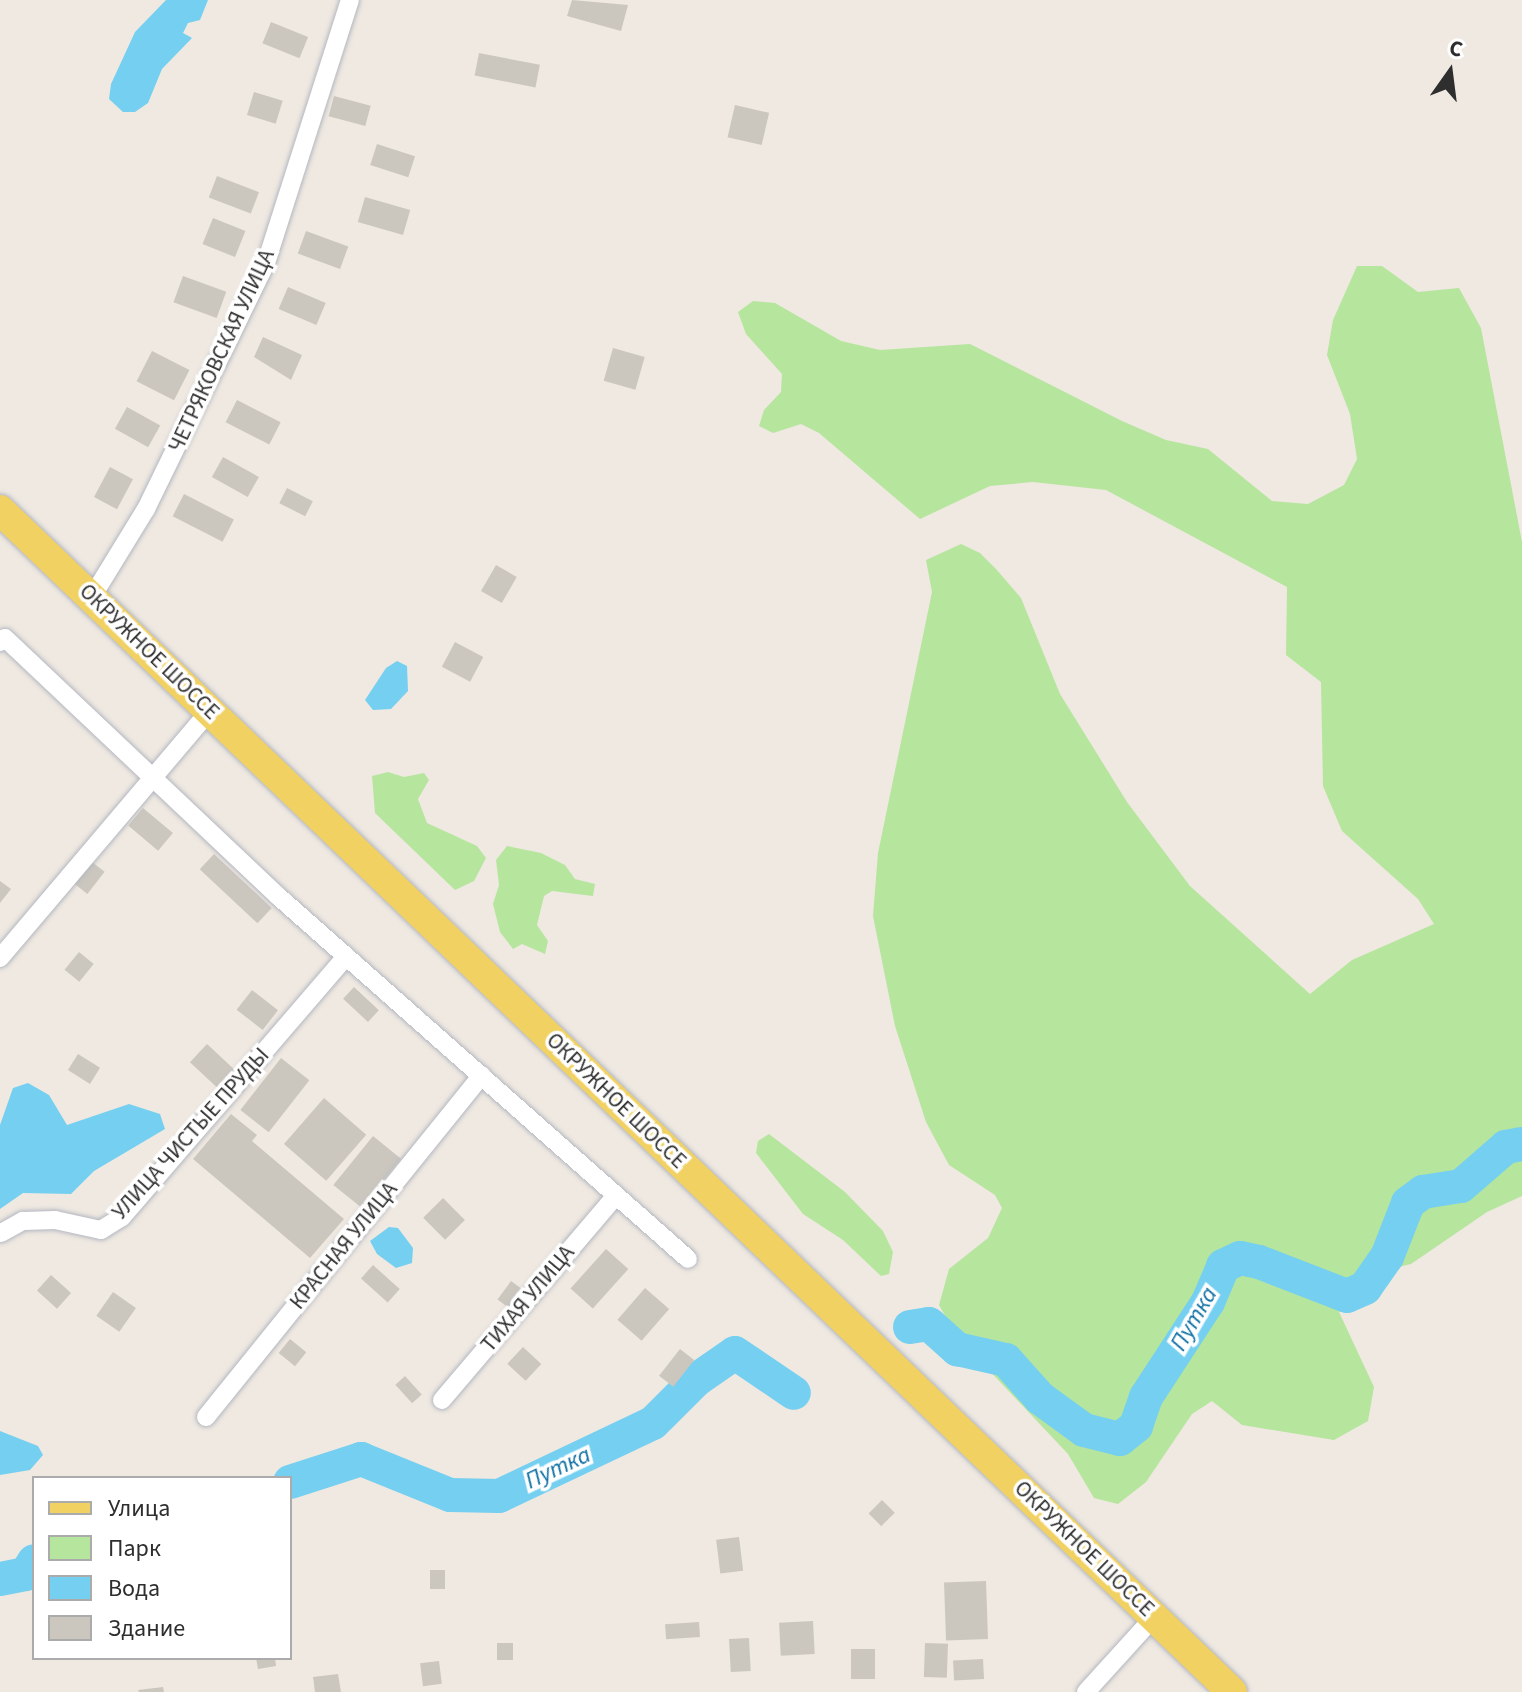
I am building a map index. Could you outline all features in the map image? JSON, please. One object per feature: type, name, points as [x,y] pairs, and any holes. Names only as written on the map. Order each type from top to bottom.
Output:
[{"type":"main road","name":"ОКРУЖНОЕ ШОССЕ","points":[[0,510],[1232,1692]]},
{"type":"street","name":"ЧЕТРЯКОВСКАЯ УЛИЦА","points":[[92,597],[146,509],[266,263],[350,0]]},
{"type":"street","points":[[0,642],[5,638],[153,781],[346,957],[688,1259]]},
{"type":"street","points":[[0,958],[210,710]]},
{"type":"street","name":"УЛИЦА ЧИСТЫЕ ПРУДЫ","points":[[1,1233],[23,1221],[55,1220],[101,1230],[122,1217],[346,957]]},
{"type":"street","name":"КРАСНАЯ УЛИЦА","points":[[206,1417],[482,1075]]},
{"type":"street","name":"ТИХАЯ УЛИЦА","points":[[442,1400],[615,1197]]},
{"type":"street","points":[[1086,1692],[1154,1617]]},
{"type":"green space","points":[[1357,266],[1382,266],[1418,292],[1459,288],[1481,328],[1522,542],[1522,1196],[1487,1212],[1411,1264],[1351,1278],[1339,1312],[1374,1387],[1368,1421],[1334,1440],[1242,1425],[1212,1401],[1192,1414],[1146,1482],[1118,1504],[1094,1498],[1068,1454],[955,1334],[939,1305],[949,1269],[988,1238],[1002,1208],[995,1195],[949,1165],[926,1122],[895,1026],[873,916],[878,853],[932,592],[926,560],[961,544],[980,553],[996,569],[1021,598],[1060,694],[1127,802],[1190,886],[1310,994],[1352,960],[1434,924],[1418,899],[1342,831],[1323,786],[1321,682],[1286,655],[1287,587],[1106,490],[1033,482],[990,486],[920,519],[819,433],[801,424],[773,433],[759,426],[764,410],[781,392],[782,374],[746,334],[738,312],[753,301],[775,303],[841,341],[880,350],[970,344],[1122,421],[1166,440],[1208,449],[1272,501],[1308,504],[1344,485],[1357,459],[1350,414],[1327,355],[1333,320]]},
{"type":"green space","points":[[388,772],[404,777],[424,773],[429,780],[418,799],[427,823],[477,846],[486,858],[474,881],[455,890],[375,813],[372,776]]},
{"type":"green space","points":[[507,846],[541,853],[565,865],[575,879],[595,884],[593,896],[552,891],[544,896],[537,925],[548,941],[545,954],[522,944],[513,949],[500,932],[493,904],[499,885],[496,860]]},
{"type":"green space","points":[[769,1134],[845,1192],[883,1231],[893,1252],[889,1274],[881,1276],[843,1240],[803,1214],[756,1153],[758,1141]]},
{"type":"water","points":[[166,0],[208,0],[200,20],[188,23],[183,33],[192,38],[162,69],[148,103],[135,112],[123,112],[109,99],[111,84],[135,32]]},
{"type":"water","points":[[397,661],[407,666],[408,691],[391,709],[373,710],[365,700],[386,668]]},
{"type":"water","points":[[28,1083],[49,1095],[67,1125],[129,1104],[160,1114],[165,1129],[94,1171],[71,1194],[23,1193],[0,1209],[0,1125],[13,1088]]},
{"type":"water","points":[[389,1227],[398,1228],[413,1248],[412,1263],[396,1268],[377,1254],[370,1241]]},
{"type":"water","points":[[0,1431],[38,1446],[43,1455],[30,1470],[0,1475]]},
{"type":"building","points":[[572,0],[628,5],[621,31],[567,16]]},
{"type":"building","points":[[271,22],[308,37],[299,58],[262,43]]},
{"type":"building","points":[[479,53],[540,65],[535,87],[475,76]]},
{"type":"building","points":[[254,92],[283,101],[276,124],[247,115]]},
{"type":"building","points":[[334,96],[371,106],[365,126],[329,116]]},
{"type":"building","points":[[735,105],[769,113],[762,145],[728,137]]},
{"type":"building","points":[[377,144],[415,156],[408,177],[370,165]]},
{"type":"building","points":[[217,176],[259,192],[251,214],[209,197]]},
{"type":"building","points":[[365,197],[410,210],[403,235],[358,222]]},
{"type":"building","points":[[213,218],[245,231],[235,257],[203,244]]},
{"type":"building","points":[[306,231],[348,246],[340,269],[298,254]]},
{"type":"building","points":[[183,276],[226,292],[217,318],[173,302]]},
{"type":"building","points":[[288,287],[326,303],[316,325],[279,309]]},
{"type":"building","points":[[263,337],[302,355],[291,380],[254,357]]},
{"type":"building","points":[[613,348],[645,357],[635,390],[604,381]]},
{"type":"building","points":[[152,351],[189,370],[174,400],[137,381]]},
{"type":"building","points":[[237,400],[281,422],[269,445],[226,422]]},
{"type":"building","points":[[127,407],[160,425],[148,447],[115,429]]},
{"type":"building","points":[[223,457],[259,477],[248,497],[212,477]]},
{"type":"building","points":[[110,467],[133,479],[117,509],[94,497]]},
{"type":"building","points":[[287,488],[313,501],[305,516],[279,503]]},
{"type":"building","points":[[184,494],[234,519],[223,542],[173,516]]},
{"type":"building","points":[[496,565],[517,577],[502,603],[481,591]]},
{"type":"building","points":[[455,642],[483,657],[470,682],[442,667]]},
{"type":"building","points":[[143,808],[173,833],[158,851],[128,826]]},
{"type":"building","points":[[214,854],[272,908],[257,923],[200,869]]},
{"type":"building","points":[[92,862],[105,872],[87,894],[75,884]]},
{"type":"building","points":[[0,881],[11,889],[0,903]]},
{"type":"building","points":[[79,952],[94,964],[79,982],[65,970]]},
{"type":"building","points":[[354,987],[379,1010],[368,1022],[343,999]]},
{"type":"building","points":[[252,990],[278,1010],[263,1030],[237,1010]]},
{"type":"building","points":[[207,1044],[234,1069],[217,1088],[190,1062]]},
{"type":"building","points":[[78,1054],[100,1068],[90,1084],[68,1070]]},
{"type":"building","points":[[281,1058],[309,1080],[269,1132],[240,1110]]},
{"type":"building","points":[[324,1098],[366,1135],[326,1181],[284,1144]]},
{"type":"building","points":[[231,1114],[257,1135],[252,1141],[344,1219],[310,1258],[193,1159]]},
{"type":"building","points":[[373,1136],[401,1159],[361,1208],[333,1185]]},
{"type":"building","points":[[443,1198],[465,1220],[445,1240],[423,1218]]},
{"type":"building","points":[[606,1249],[628,1269],[593,1308],[571,1288]]},
{"type":"building","points":[[373,1265],[400,1289],[388,1302],[361,1278]]},
{"type":"building","points":[[51,1275],[71,1293],[57,1309],[37,1291]]},
{"type":"building","points":[[511,1281],[526,1292],[513,1311],[497,1300]]},
{"type":"building","points":[[645,1288],[669,1309],[642,1341],[617,1320]]},
{"type":"building","points":[[113,1292],[136,1308],[119,1332],[96,1316]]},
{"type":"building","points":[[290,1339],[306,1352],[295,1366],[279,1353]]},
{"type":"building","points":[[523,1347],[541,1364],[526,1381],[507,1364]]},
{"type":"building","points":[[680,1349],[694,1360],[673,1387],[659,1376]]},
{"type":"building","points":[[405,1376],[422,1395],[412,1403],[395,1385]]},
{"type":"building","points":[[882,1500],[895,1513],[881,1526],[869,1513]]},
{"type":"building","points":[[739,1537],[743,1571],[720,1574],[716,1540]]},
{"type":"building","points":[[430,1570],[445,1570],[445,1589],[430,1589]]},
{"type":"building","points":[[986,1581],[988,1639],[946,1640],[944,1582]]},
{"type":"building","points":[[813,1621],[815,1654],[781,1656],[779,1623]]},
{"type":"building","points":[[699,1622],[700,1637],[666,1639],[665,1624]]},
{"type":"building","points":[[749,1638],[751,1671],[731,1672],[729,1639]]},
{"type":"building","points":[[497,1643],[513,1643],[513,1660],[497,1660]]},
{"type":"building","points":[[925,1643],[948,1644],[947,1678],[924,1677]]},
{"type":"building","points":[[851,1649],[875,1649],[875,1679],[851,1679]]},
{"type":"building","points":[[983,1659],[984,1679],[954,1681],[953,1661]]},
{"type":"building","points":[[256,1660],[275,1660],[276,1666],[258,1669]]},
{"type":"building","points":[[439,1661],[442,1684],[423,1686],[420,1663]]},
{"type":"building","points":[[338,1674],[341,1692],[315,1692],[313,1677]]},
{"type":"building","points":[[163,1687],[164,1692],[138,1690]]},
{"type":"waterway","name":"Путка","points":[[910,1327],[929,1324],[957,1349],[1006,1360],[1040,1398],[1084,1430],[1120,1439],[1136,1426],[1146,1397],[1208,1302],[1223,1266],[1240,1258],[1259,1262],[1347,1296],[1365,1288],[1387,1257],[1408,1203],[1423,1192],[1461,1186],[1506,1147],[1522,1144]]},
{"type":"waterway","name":"Путка","points":[[292,1481],[361,1459],[450,1495],[499,1496],[653,1423],[696,1380],[735,1353],[794,1393]]},
{"type":"waterway","name":"Путка","points":[[0,1579],[26,1574],[32,1564]]}]
